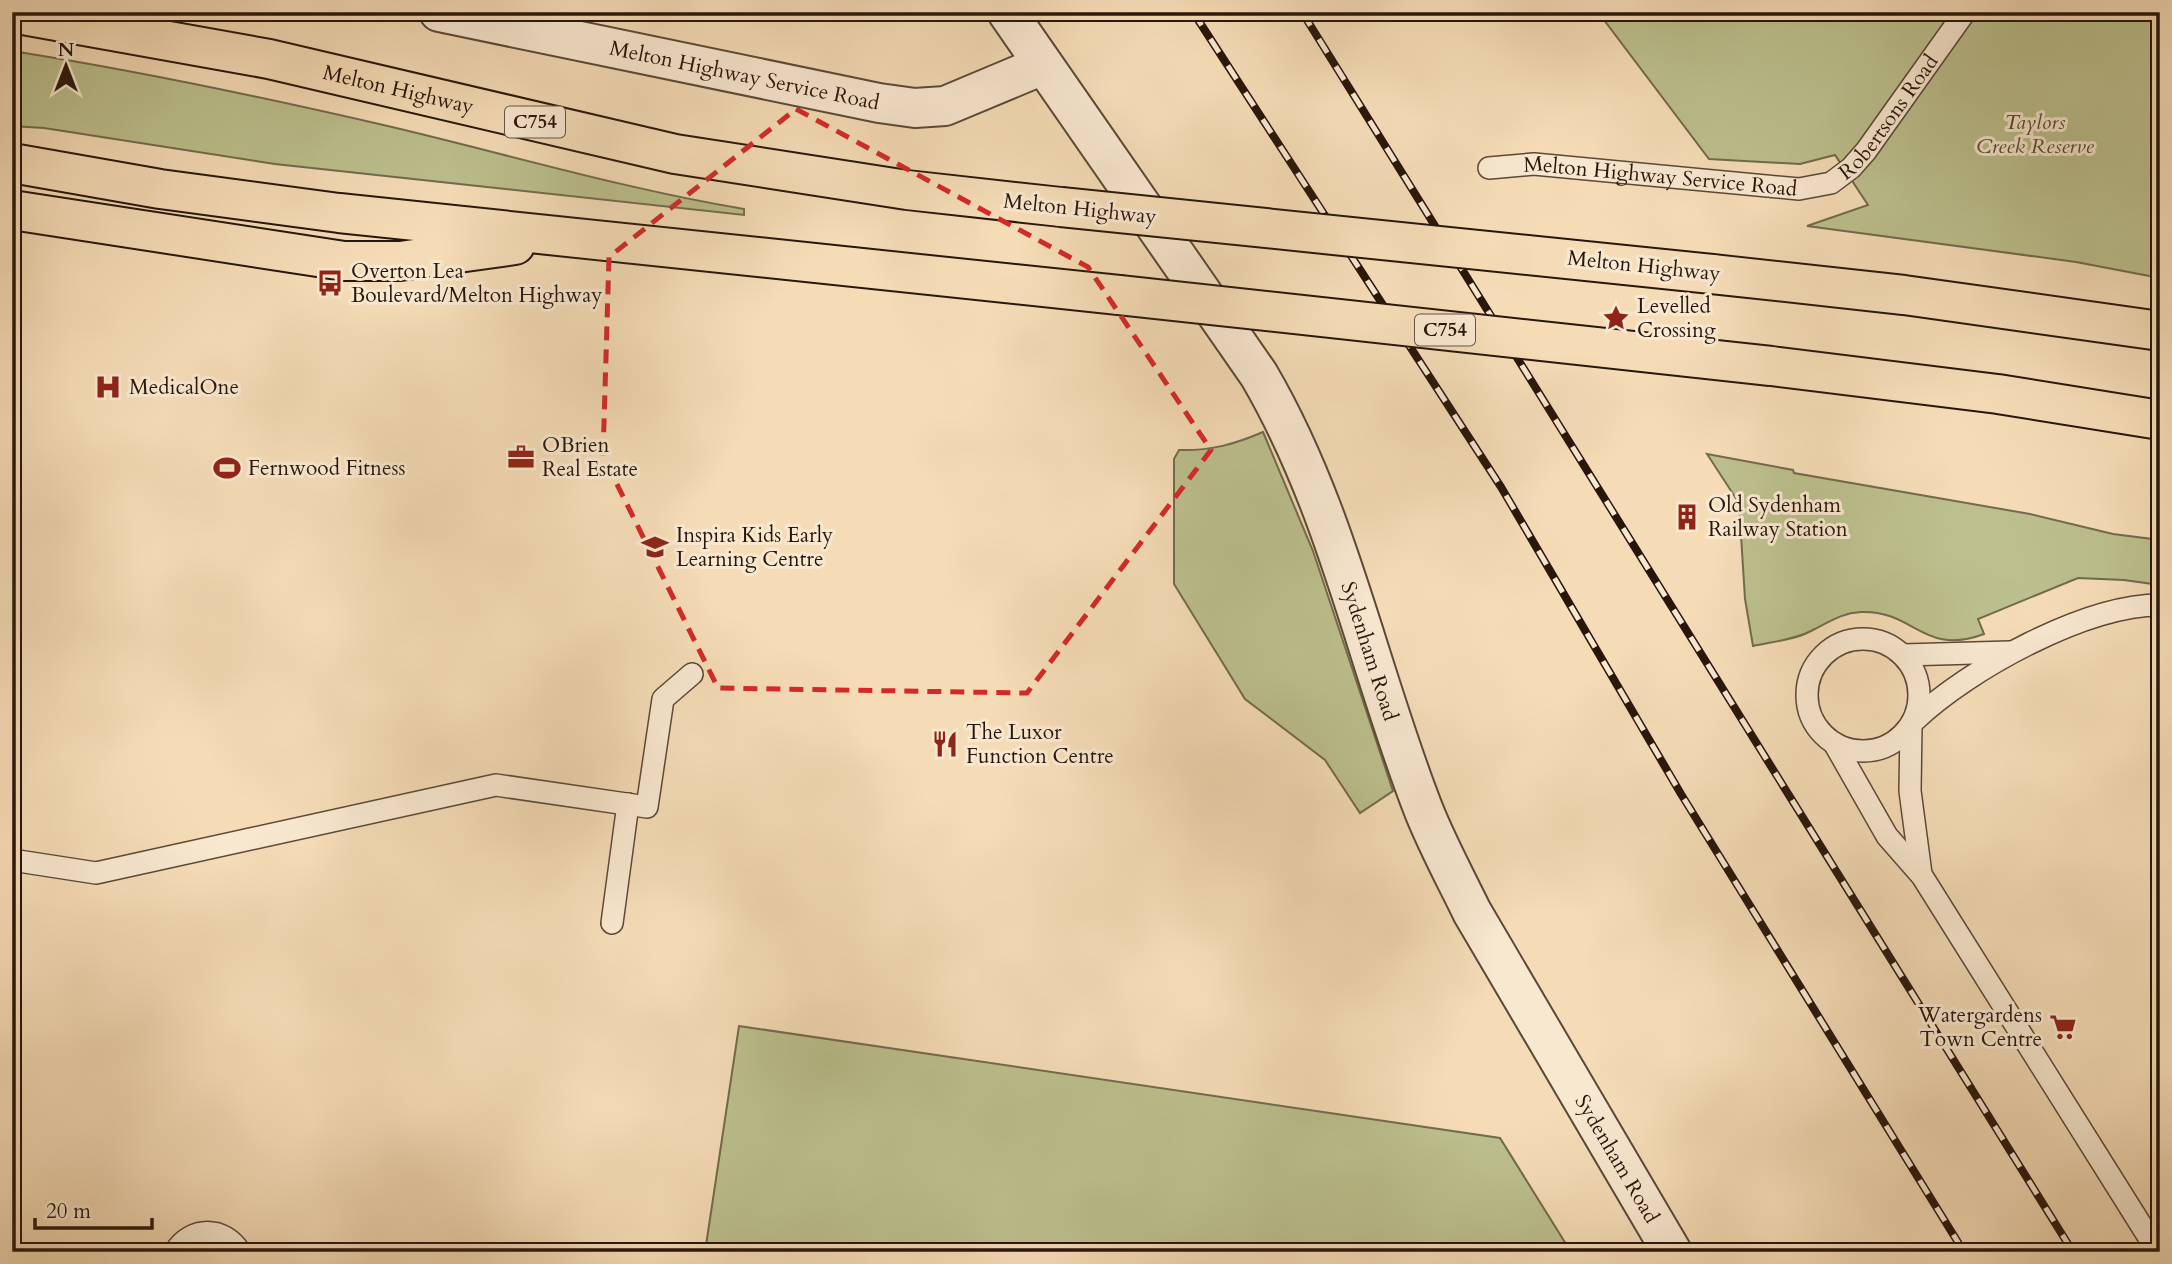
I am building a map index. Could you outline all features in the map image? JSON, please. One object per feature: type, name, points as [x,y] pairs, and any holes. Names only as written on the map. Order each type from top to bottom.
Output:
[{"type":"highway","name":"Melton Highway","points":[[12,13],[269,59],[675,154],[894,189],[1904,295],[2160,331]]},
{"type":"highway","name":"C754","points":[[12,163],[251,203],[1771,366],[1998,394],[2160,420]]},
{"type":"highway","points":[[12,210],[344,261],[400,261],[576,237]]},
{"type":"street","name":"Melton Highway Service Road","points":[[439,12],[879,103],[915,108],[945,106],[1043,65]]},
{"type":"street","name":"Sydenham Road","points":[[1007,12],[1259,375],[1280,412],[1322,506],[1414,781],[1451,870],[1472,912],[1672,1252]]},
{"type":"lane","name":"Robertsons Road","points":[[1830,183],[1859,160],[1965,12]]},
{"type":"lane","name":"Melton Highway Service Road","points":[[1489,168],[1543,165],[1785,189],[1830,183]]},
{"type":"lane","points":[[1922,876],[1910,791],[1913,723],[1920,686],[1914,668],[1888,644],[1869,639],[1850,640],[1833,648],[1819,660],[1809,677],[1807,695],[1810,714],[1819,731],[1834,743],[1850,750],[1876,750],[1900,739],[1913,723],[1938,698],[2011,652],[2108,612],[2160,605]]},
{"type":"lane","points":[[1903,655],[2011,652]]},
{"type":"lane","points":[[12,860],[96,873],[496,785],[647,807],[663,699],[692,674]]},
{"type":"lane","points":[[1834,743],[1887,836],[1922,876],[2158,1252]]},
{"type":"lane","points":[[612,923],[628,804]]},
{"type":"lane","points":[[175,1252],[190,1236],[212,1232],[225,1236],[240,1252]]},
{"type":"highlighted area","points":[[796,109],[1088,267],[1211,450],[1027,693],[718,688],[603,456],[609,257]]},
{"type":"green space","name":"Taylors Creek Reserve","points":[[1598,12],[2160,12],[2160,278],[2076,262],[1807,226],[1868,205],[1835,155],[1800,164],[1709,159]]},
{"type":"green space","points":[[12,51],[156,76],[345,116],[611,182],[744,209],[744,215],[275,164],[44,128],[12,126]]},
{"type":"green space","points":[[1263,432],[1313,551],[1393,791],[1360,813],[1325,760],[1245,699],[1174,584],[1174,459],[1179,450],[1222,446]]},
{"type":"green space","points":[[1707,454],[1793,470],[1794,473],[2030,514],[2113,534],[2160,540],[2160,585],[2078,578],[1978,619],[1984,634],[1963,640],[1933,637],[1894,618],[1879,613],[1861,612],[1840,616],[1797,637],[1753,646],[1745,599],[1739,503]]},
{"type":"green space","points":[[739,1026],[1500,1138],[1571,1252],[705,1252]]},
{"type":"railway","points":[[1193,12],[1501,487],[1681,794],[1964,1252]]},
{"type":"railway","points":[[1302,12],[2073,1252]]},
{"type":"place","name":"Overton Lea Boulevard/Melton Highway","points":[[330,283]]},
{"type":"place","name":"Levelled Crossing","points":[[1616,318]]},
{"type":"place","name":"MedicalOne","points":[[108,387]]},
{"type":"place","name":"OBrien Real Estate","points":[[521,457]]},
{"type":"place","name":"Fernwood Fitness","points":[[227,468]]},
{"type":"place","name":"Old Sydenham Railway Station","points":[[1687,517]]},
{"type":"place","name":"Inspira Kids Early Learning Centre","points":[[655,547]]},
{"type":"place","name":"The Luxor Function Centre","points":[[945,744]]},
{"type":"place","name":"Watergardens Town Centre","points":[[2063,1027]]}]
